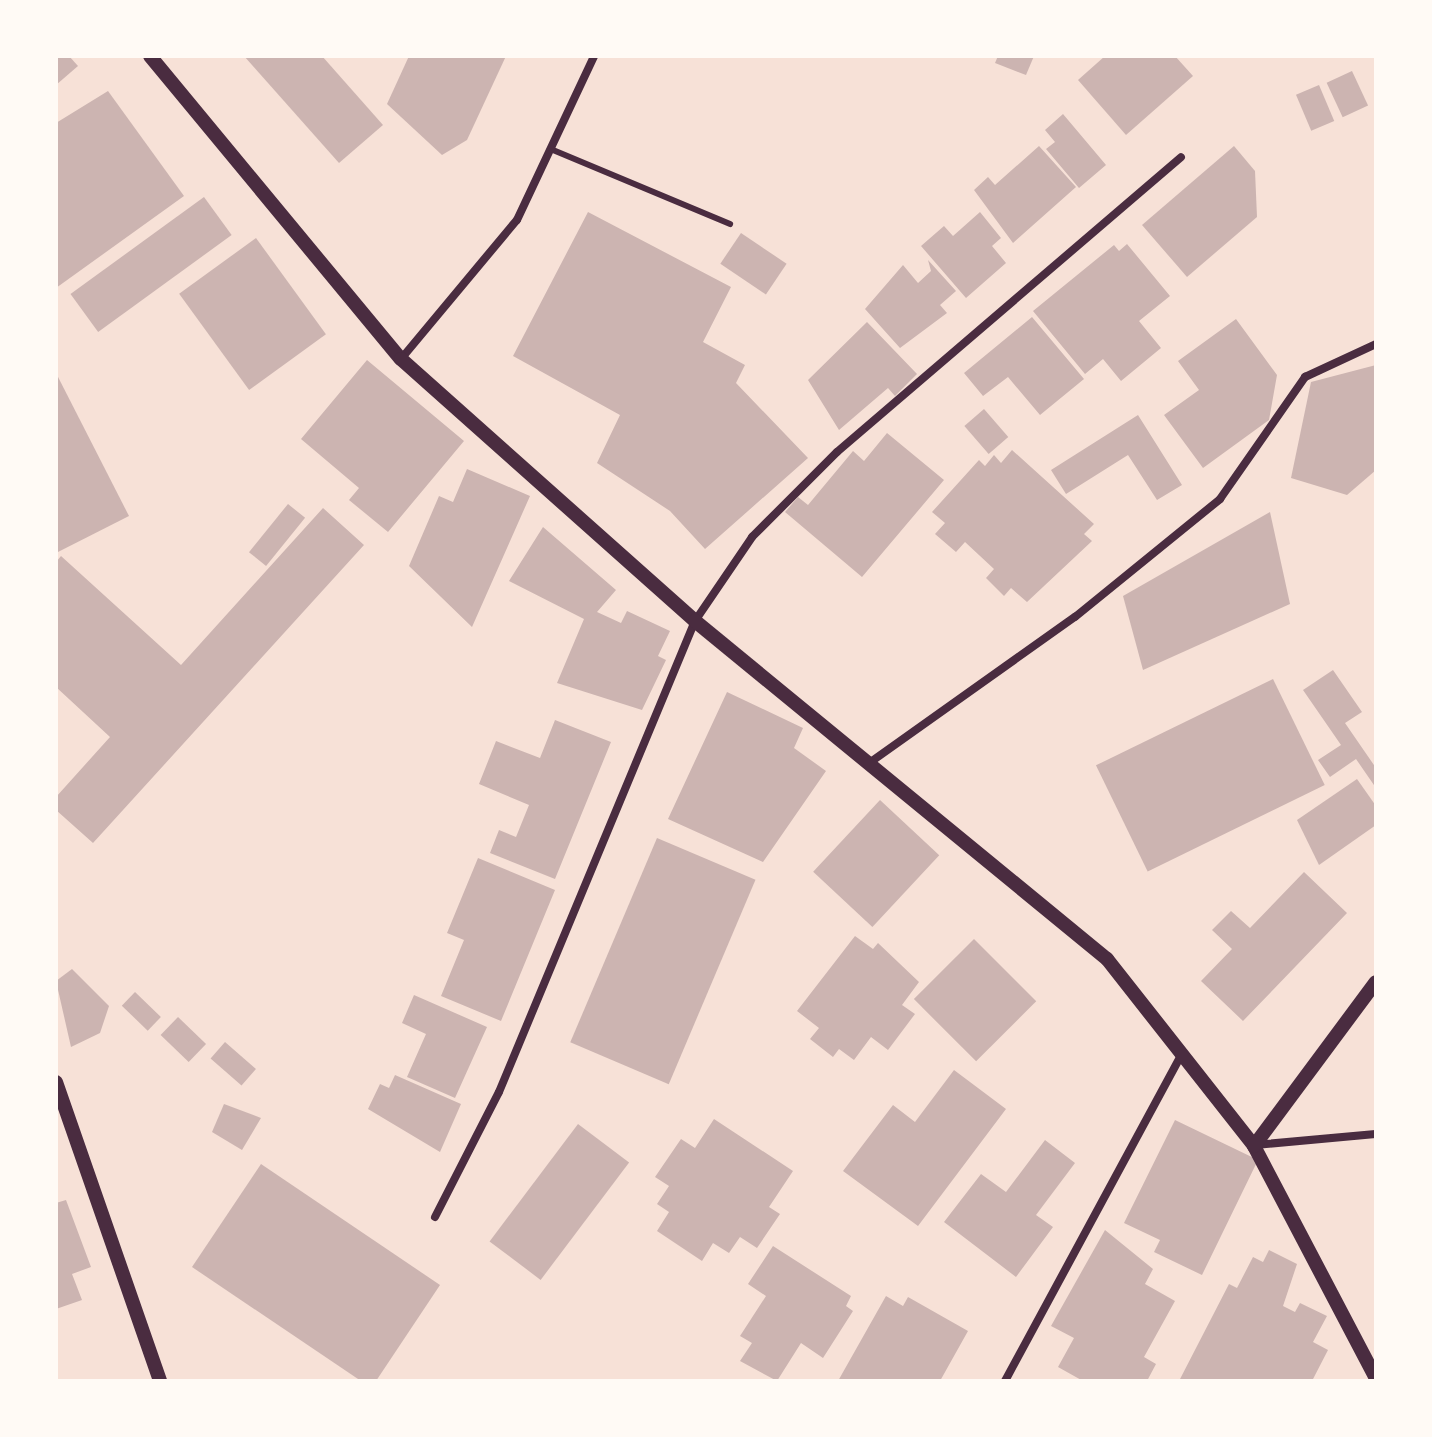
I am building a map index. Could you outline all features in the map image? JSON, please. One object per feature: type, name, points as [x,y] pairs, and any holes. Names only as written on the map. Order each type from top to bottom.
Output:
[{"type":"street","points":[[150,56],[401,359],[695,621],[872,761],[1107,959],[1254,1146],[1376,1378]]},
{"type":"street","points":[[401,359],[517,220],[553,150],[594,56]]},
{"type":"street","points":[[435,1217],[499,1092],[695,621],[752,537],[837,452],[1181,157]]},
{"type":"street","points":[[872,761],[1075,617],[1220,499],[1305,377],[1376,344]]},
{"type":"street","points":[[1254,1146],[1376,982]]},
{"type":"street","points":[[1005,1381],[1183,1052]]},
{"type":"street","points":[[56,1082],[160,1381]]},
{"type":"street","points":[[1254,1146],[1376,1134]]},
{"type":"lane","points":[[553,150],[730,224]]},
{"type":"building","points":[[56,56],[69,56],[78,66],[56,85]]},
{"type":"building","points":[[244,56],[322,56],[383,125],[339,163]]},
{"type":"building","points":[[409,56],[506,56],[467,140],[442,155],[387,104]]},
{"type":"building","points":[[998,56],[1034,56],[1026,75],[995,63]]},
{"type":"building","points":[[1105,56],[1175,56],[1193,76],[1126,135],[1078,80]]},
{"type":"building","points":[[1352,71],[1368,105],[1343,117],[1327,83]]},
{"type":"building","points":[[1319,85],[1334,121],[1311,131],[1296,95]]},
{"type":"building","points":[[108,91],[184,196],[56,288],[56,123]]},
{"type":"building","points":[[1063,114],[1106,165],[1079,188],[1046,149],[1055,142],[1045,130]]},
{"type":"building","points":[[1039,146],[1076,187],[1013,243],[974,190],[988,177],[995,185]]},
{"type":"building","points":[[1234,146],[1255,171],[1257,217],[1187,277],[1142,225]]},
{"type":"building","points":[[204,197],[232,235],[98,332],[71,294]]},
{"type":"building","points":[[588,212],[731,287],[703,342],[745,365],[736,383],[808,458],[705,549],[670,511],[597,463],[620,415],[513,356]]},
{"type":"building","points":[[980,212],[1001,238],[992,246],[1006,263],[966,298],[921,246],[944,226],[953,236]]},
{"type":"building","points":[[741,233],[787,264],[766,294],[720,264]]},
{"type":"building","points":[[256,238],[326,334],[249,390],[179,294]]},
{"type":"building","points":[[1127,244],[1170,296],[1139,321],[1161,348],[1121,381],[1103,359],[1085,374],[1033,311],[1114,245],[1119,251]]},
{"type":"building","points":[[928,260],[956,291],[940,305],[947,313],[900,348],[865,309],[903,265],[918,283],[931,271]]},
{"type":"building","points":[[1032,317],[1084,379],[1040,415],[1008,377],[983,396],[964,373]]},
{"type":"building","points":[[1236,319],[1277,375],[1269,420],[1203,468],[1164,415],[1199,390],[1178,361]]},
{"type":"building","points":[[867,322],[917,374],[895,396],[888,388],[839,430],[808,380]]},
{"type":"building","points":[[367,360],[464,441],[388,532],[349,500],[359,488],[301,439]]},
{"type":"building","points":[[1376,365],[1376,470],[1347,495],[1291,478],[1311,382]]},
{"type":"building","points":[[56,373],[129,516],[56,553]]},
{"type":"building","points":[[984,409],[1008,437],[989,454],[964,426]]},
{"type":"building","points":[[1138,415],[1182,485],[1157,500],[1128,455],[1066,494],[1051,470]]},
{"type":"building","points":[[887,433],[944,480],[862,577],[785,512],[798,497],[808,505],[853,451],[864,461]]},
{"type":"building","points":[[1012,450],[1094,524],[1084,534],[1092,541],[1027,602],[1011,588],[1004,596],[986,578],[994,569],[965,542],[956,552],[935,534],[945,523],[932,512],[979,460],[985,466],[994,455],[1001,463]]},
{"type":"building","points":[[467,469],[530,496],[472,627],[409,566],[439,496],[453,502]]},
{"type":"building","points":[[288,504],[305,518],[266,566],[249,552]]},
{"type":"building","points":[[323,508],[364,545],[93,843],[56,810],[56,797],[110,737],[56,687],[56,562],[61,556],[181,665]]},
{"type":"building","points":[[1270,512],[1290,604],[1143,670],[1123,596]]},
{"type":"building","points":[[543,527],[616,590],[597,612],[621,623],[627,611],[670,631],[658,656],[666,660],[642,710],[557,683],[584,619],[509,581]]},
{"type":"building","points":[[1333,670],[1362,712],[1345,723],[1376,768],[1376,788],[1356,759],[1330,777],[1318,760],[1341,745],[1303,690]]},
{"type":"building","points":[[1273,679],[1325,785],[1148,871],[1096,765]]},
{"type":"building","points":[[727,692],[803,728],[794,748],[826,771],[763,862],[668,819]]},
{"type":"building","points":[[555,720],[611,742],[555,879],[490,853],[499,830],[516,837],[529,805],[479,784],[496,741],[540,758]]},
{"type":"building","points":[[1357,779],[1376,806],[1376,825],[1319,865],[1297,820]]},
{"type":"building","points":[[880,800],[939,855],[872,927],[813,872]]},
{"type":"building","points":[[657,838],[755,880],[669,1084],[570,1042]]},
{"type":"building","points":[[478,858],[555,890],[501,1021],[441,996],[464,940],[447,933]]},
{"type":"building","points":[[1304,872],[1347,913],[1243,1021],[1201,981],[1232,949],[1212,930],[1231,911],[1250,928]]},
{"type":"building","points":[[855,936],[873,949],[878,943],[919,982],[902,1005],[915,1014],[888,1050],[871,1037],[854,1060],[839,1049],[833,1057],[810,1039],[819,1028],[797,1011]]},
{"type":"building","points":[[974,939],[1036,1001],[976,1061],[914,999]]},
{"type":"building","points":[[72,969],[109,1006],[100,1033],[71,1047],[56,981]]},
{"type":"building","points":[[135,992],[161,1017],[148,1031],[122,1006]]},
{"type":"building","points":[[414,995],[487,1027],[455,1098],[407,1077],[426,1034],[402,1023]]},
{"type":"building","points":[[178,1017],[206,1044],[189,1062],[161,1035]]},
{"type":"building","points":[[225,1042],[256,1069],[242,1086],[211,1059]]},
{"type":"building","points":[[954,1070],[1006,1109],[918,1226],[843,1171],[893,1105],[915,1122]]},
{"type":"building","points":[[395,1075],[461,1104],[440,1152],[368,1109],[380,1084],[389,1088]]},
{"type":"building","points":[[224,1104],[261,1118],[242,1150],[212,1132]]},
{"type":"building","points":[[714,1119],[793,1171],[769,1207],[780,1214],[757,1248],[740,1237],[729,1253],[713,1243],[702,1261],[657,1231],[669,1212],[657,1204],[669,1186],[655,1177],[681,1139],[695,1148]]},
{"type":"building","points":[[1175,1120],[1258,1160],[1202,1275],[1154,1252],[1160,1240],[1124,1223]]},
{"type":"building","points":[[578,1124],[629,1163],[541,1280],[490,1241]]},
{"type":"building","points":[[1045,1140],[1075,1163],[1036,1215],[1053,1227],[1016,1277],[944,1222],[981,1174],[1006,1192]]},
{"type":"building","points":[[261,1164],[440,1285],[376,1381],[361,1381],[192,1267]]},
{"type":"building","points":[[66,1200],[91,1267],[72,1274],[82,1300],[56,1309],[56,1203]]},
{"type":"building","points":[[1105,1230],[1153,1269],[1145,1284],[1175,1301],[1144,1357],[1156,1364],[1147,1381],[1083,1381],[1058,1367],[1074,1338],[1051,1326]]},
{"type":"building","points":[[773,1246],[851,1296],[846,1306],[853,1311],[823,1358],[801,1343],[777,1381],[740,1361],[752,1343],[740,1336],[766,1296],[748,1284]]},
{"type":"building","points":[[1269,1250],[1297,1264],[1283,1306],[1295,1312],[1300,1303],[1327,1316],[1313,1342],[1328,1350],[1312,1381],[1179,1381],[1229,1284],[1237,1288],[1253,1257],[1263,1262]]},
{"type":"building","points":[[886,1296],[903,1306],[908,1297],[968,1331],[940,1381],[838,1381]]}]
